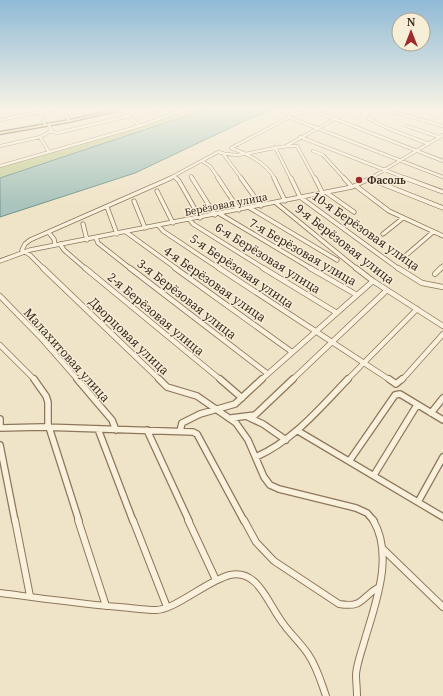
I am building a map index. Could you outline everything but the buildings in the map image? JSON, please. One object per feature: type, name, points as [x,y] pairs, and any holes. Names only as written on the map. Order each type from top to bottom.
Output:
[{"type":"street","points":[[0,146],[25,140]]},
{"type":"street","points":[[42,140],[49,152]]},
{"type":"street","points":[[0,166],[89,140]]},
{"type":"street","points":[[246,140],[232,148],[247,153],[271,172],[285,201]]},
{"type":"street","points":[[286,146],[295,140]]},
{"type":"street","points":[[308,140],[384,171],[443,192]]},
{"type":"street","points":[[346,140],[443,178]]},
{"type":"street","points":[[388,140],[443,161]]},
{"type":"street","points":[[420,140],[429,144]]},
{"type":"street","name":"Берёзовая улица","points":[[0,261],[24,251],[190,220],[356,186],[434,140]]},
{"type":"street","points":[[224,155],[247,153],[275,147],[295,145],[325,193],[354,212]]},
{"type":"street","points":[[275,147],[301,198]]},
{"type":"street","points":[[313,151],[323,156],[352,187]]},
{"type":"street","points":[[323,156],[333,151]]},
{"type":"street","points":[[24,251],[22,250],[25,244],[174,177],[218,152],[224,155],[261,206]]},
{"type":"street","points":[[202,161],[210,166],[239,210]]},
{"type":"street","points":[[191,176],[215,215]]},
{"type":"street","points":[[174,177],[179,181],[200,218]]},
{"type":"street","points":[[370,179],[443,208]]},
{"type":"street","points":[[356,186],[389,211],[443,236]]},
{"type":"street","points":[[157,190],[173,223]]},
{"type":"street","name":"10-я Берёзовая улица","points":[[301,198],[375,253],[422,283],[443,287]]},
{"type":"street","points":[[134,200],[145,228]]},
{"type":"street","name":"9-я Берёзовая улица","points":[[276,203],[373,281],[443,326]]},
{"type":"street","points":[[107,207],[117,234]]},
{"type":"street","points":[[250,208],[337,260]]},
{"type":"street","name":"7-я Берёзовая улица","points":[[220,214],[223,218],[356,295]]},
{"type":"street","points":[[383,234],[403,218]]},
{"type":"street","name":"6-я Берёзовая улица","points":[[190,220],[193,224],[337,313]]},
{"type":"street","points":[[83,224],[87,240]]},
{"type":"street","name":"5-я Берёзовая улица","points":[[159,226],[163,231],[396,384],[400,382],[443,334]]},
{"type":"street","name":"4-я Берёзовая улица","points":[[126,232],[292,352]]},
{"type":"street","points":[[404,257],[433,232]]},
{"type":"street","points":[[49,233],[54,239],[55,245]]},
{"type":"street","name":"3-я Берёзовая улица","points":[[96,238],[98,243],[268,374]]},
{"type":"street","name":"2-я Берёзовая улица","points":[[60,244],[64,250],[242,398]]},
{"type":"street","name":"Дворцовая улица","points":[[24,251],[111,331],[167,387],[197,396],[231,418],[241,428],[256,457],[264,477],[270,485],[296,494],[350,506],[372,517],[383,540],[383,569],[356,674],[357,696]]},
{"type":"street","points":[[435,274],[443,266]]},
{"type":"street","points":[[180,431],[182,423],[200,414],[230,406],[242,398],[315,331],[373,281]]},
{"type":"street","points":[[231,418],[255,415],[387,290]]},
{"type":"street","name":"Малахитовая улица","points":[[0,296],[74,376],[112,420],[116,430]]},
{"type":"street","points":[[256,457],[286,440],[298,431],[417,309]]},
{"type":"street","points":[[0,345],[40,387],[47,397],[49,406],[47,421],[106,606]]},
{"type":"street","points":[[350,460],[395,395],[400,394],[443,420]]},
{"type":"street","points":[[431,413],[443,398]]},
{"type":"street","points":[[374,475],[417,405]]},
{"type":"street","points":[[248,417],[263,424],[286,440]]},
{"type":"street","points":[[0,419],[0,427],[49,427],[98,430],[193,432],[197,434],[256,542],[274,560],[339,604],[350,606],[359,605],[373,590],[379,587]]},
{"type":"street","points":[[98,430],[167,607]]},
{"type":"street","points":[[147,430],[216,580]]},
{"type":"street","points":[[298,431],[350,460],[443,517]]},
{"type":"street","points":[[0,445],[30,596]]},
{"type":"street","points":[[418,502],[443,457]]},
{"type":"street","points":[[383,549],[443,607]]},
{"type":"street","points":[[0,592],[150,611],[167,607],[216,580],[230,575],[245,575],[254,581],[262,590],[280,620],[309,655],[316,667],[326,696]]},
{"type":"green space","points":[[95,140],[113,140],[0,178],[0,167]]},
{"type":"water","points":[[113,140],[204,140],[135,173],[0,217],[0,178]]},
{"type":"place","name":"Фасоль","points":[[359,180]]}]
